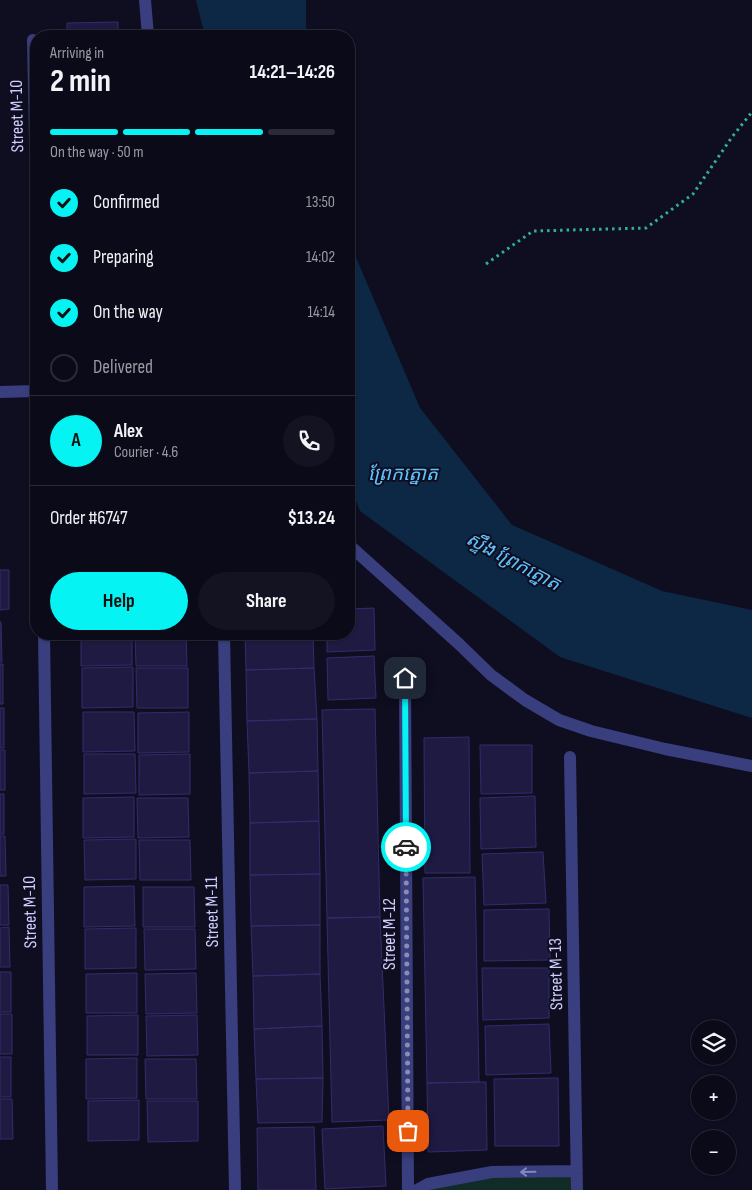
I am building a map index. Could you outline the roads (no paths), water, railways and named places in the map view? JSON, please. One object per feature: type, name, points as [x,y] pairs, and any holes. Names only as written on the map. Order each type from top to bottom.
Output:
[{"type":"street","points":[[145,0],[148,30]]},
{"type":"street","points":[[0,392],[30,391]]},
{"type":"street","points":[[355,550],[453,638],[491,676],[525,700],[559,720],[591,731],[665,749],[752,766]]},
{"type":"street","name":"Street M-10","points":[[44,640],[52,1190]]},
{"type":"street","name":"Street M-11","points":[[224,640],[235,1190]]},
{"type":"street","name":"Street M-12","points":[[405,678],[408,1190]]},
{"type":"street","name":"Street M-13","points":[[570,757],[577,1190]]},
{"type":"street","points":[[417,1190],[428,1184],[492,1172],[577,1171]]},
{"type":"water","points":[[196,0],[306,0],[306,30],[204,30]]},
{"type":"water","name":"ព្រែកត្នោត","points":[[355,255],[420,408],[512,525],[662,591],[752,610],[752,718],[560,657],[360,511],[355,498]]},
{"type":"water label","name":"ស្ទឹង ព្រែកត្នោត","points":[[513,562]]}]
